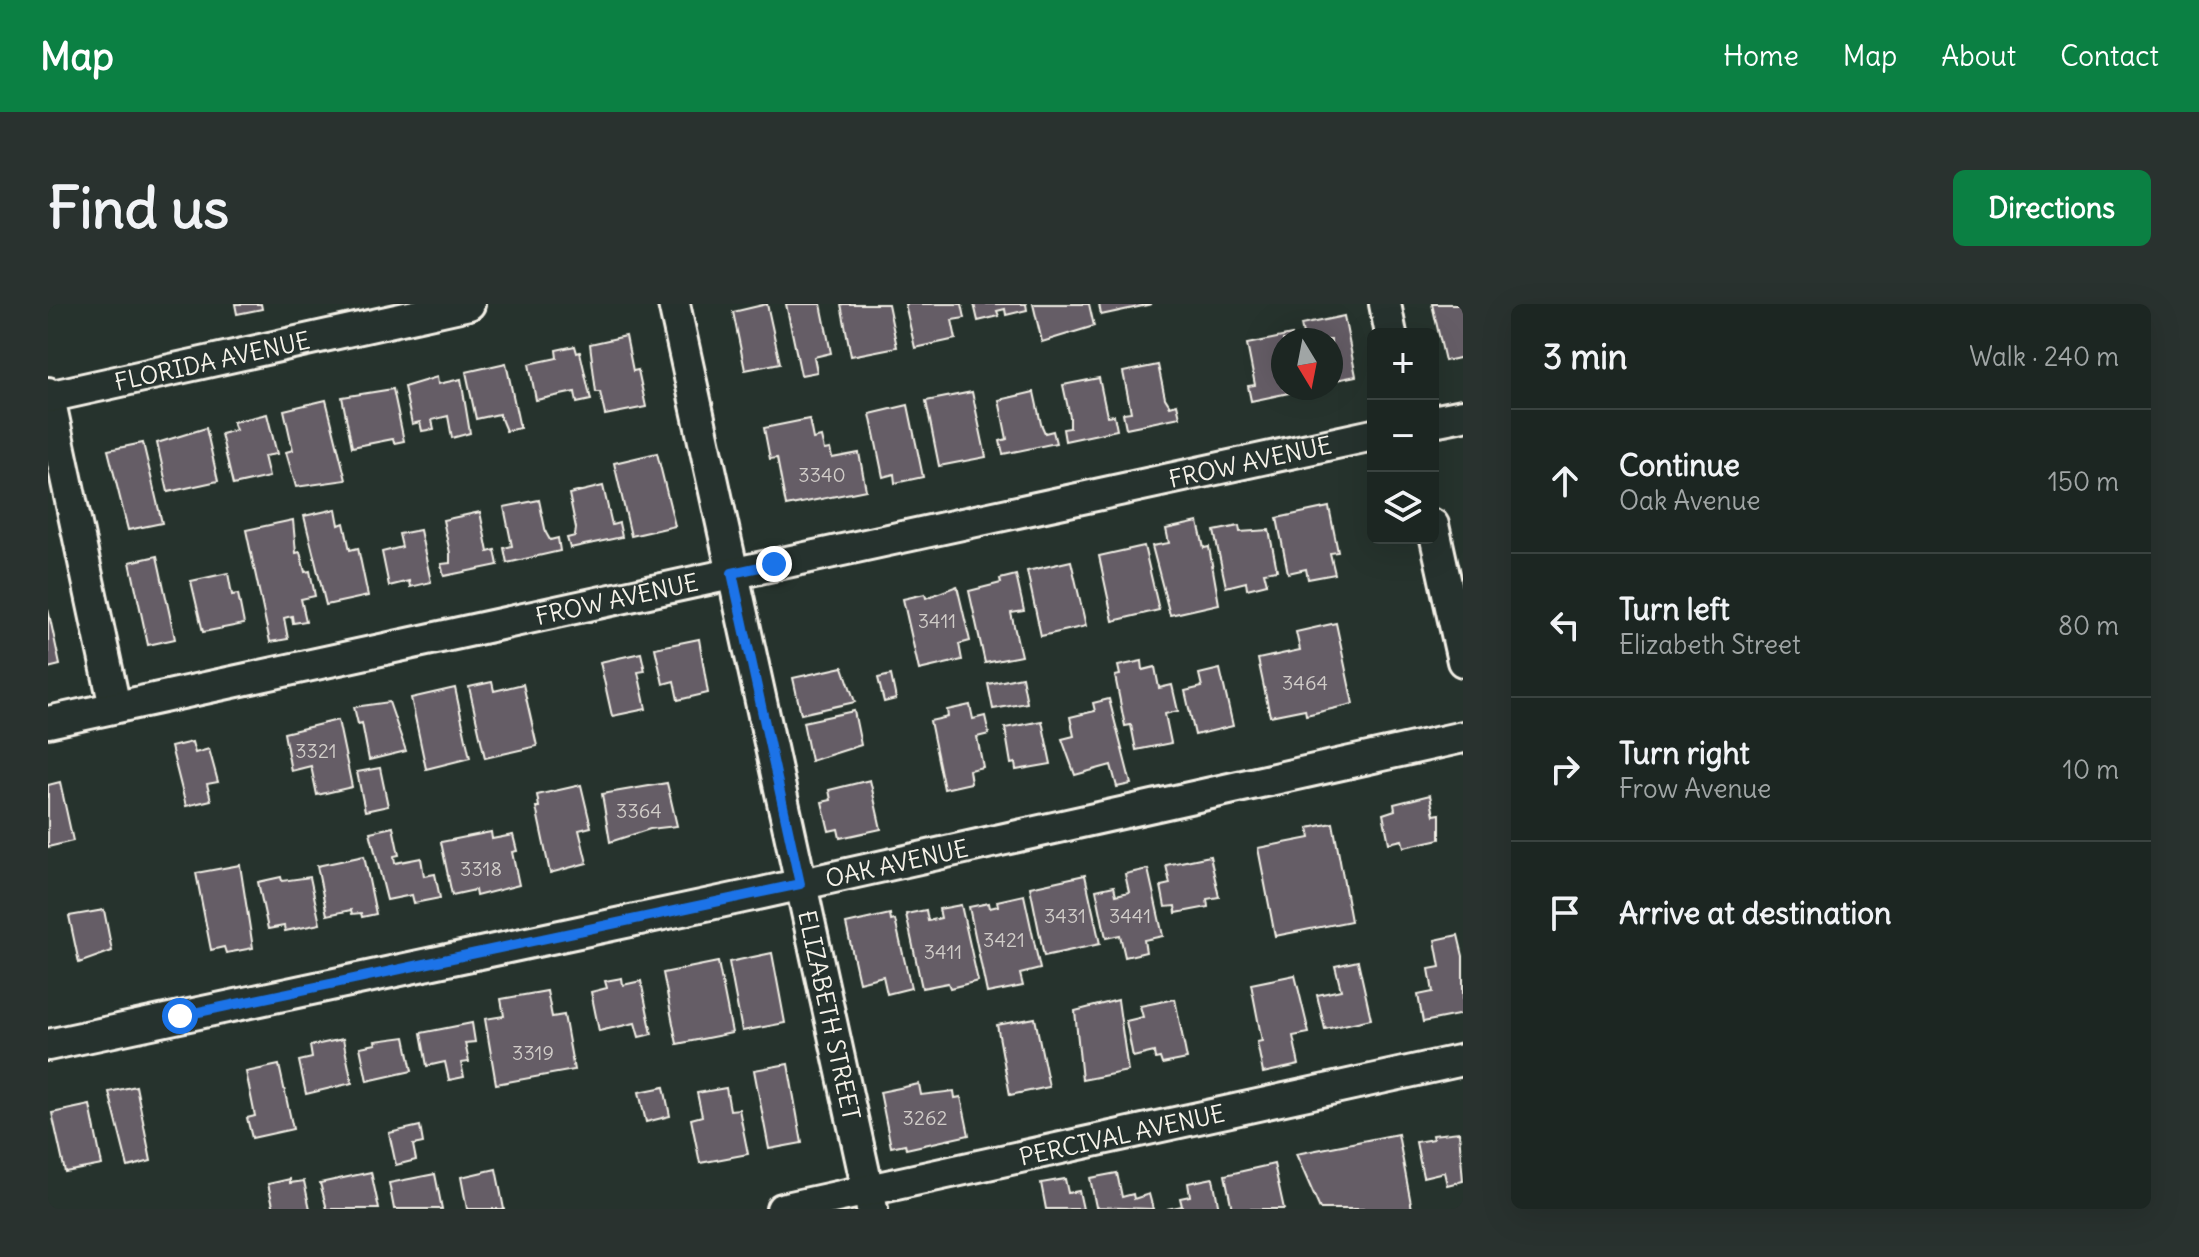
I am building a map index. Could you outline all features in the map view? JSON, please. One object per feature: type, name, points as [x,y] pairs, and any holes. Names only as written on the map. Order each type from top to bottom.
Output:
[{"type":"street","name":"FLORIDA AVENUE","points":[[48,396],[469,304]]},
{"type":"street","name":"ELIZABETH STREET","points":[[674,304],[870,1200]]},
{"type":"street","points":[[1385,304],[1390,328]]},
{"type":"street","points":[[48,396],[115,707]]},
{"type":"street","points":[[1439,420],[1463,415]]},
{"type":"street","name":"FROW AVENUE","points":[[48,722],[1367,436]]},
{"type":"street","points":[[1437,544],[1463,661]]},
{"type":"street","name":"OAK AVENUE","points":[[48,1045],[800,884],[1463,737]]},
{"type":"street","name":"PERCIVAL AVENUE","points":[[782,1209],[870,1200],[1463,1060]]},
{"type":"building","points":[[235,304],[261,304],[262,309],[237,314]]},
{"type":"building","points":[[767,304],[780,363],[745,370],[733,312]]},
{"type":"building","points":[[786,304],[821,304],[831,353],[814,357],[817,372],[801,375]]},
{"type":"building","points":[[841,304],[888,304],[897,347],[851,356]]},
{"type":"building","points":[[905,304],[962,304],[965,318],[952,320],[956,339],[915,348]]},
{"type":"building","points":[[974,304],[1026,304],[1027,310],[1006,315],[1005,309],[997,311],[999,316],[978,321]]},
{"type":"building","points":[[1033,304],[1089,304],[1094,326],[1042,342]]},
{"type":"building","points":[[1099,304],[1152,304],[1101,315]]},
{"type":"building","points":[[1432,304],[1463,304],[1463,357],[1445,361]]},
{"type":"building","points":[[1344,316],[1356,376],[1343,379],[1343,328],[1302,328],[1301,325]]},
{"type":"building","points":[[626,336],[633,371],[638,370],[646,407],[605,415],[600,392],[596,392],[590,344]]},
{"type":"building","points":[[1271,339],[1271,397],[1251,401],[1248,386],[1255,385],[1247,344]]},
{"type":"building","points":[[575,346],[577,353],[580,352],[591,400],[577,403],[575,392],[536,400],[529,364],[557,358],[556,350]]},
{"type":"building","points":[[506,363],[520,428],[506,431],[499,414],[476,419],[466,372]]},
{"type":"building","points":[[1158,365],[1165,398],[1170,406],[1177,404],[1180,417],[1126,428],[1123,413],[1131,412],[1123,372]]},
{"type":"building","points":[[437,377],[438,384],[461,379],[470,433],[452,438],[448,416],[432,420],[434,429],[422,431],[420,422],[412,424],[404,387]]},
{"type":"building","points":[[1099,378],[1107,416],[1114,415],[1117,430],[1065,441],[1063,429],[1070,428],[1070,417],[1063,385]]},
{"type":"building","points":[[393,389],[404,441],[394,443],[393,439],[352,447],[342,397]]},
{"type":"building","points":[[972,392],[986,457],[939,466],[926,401]]},
{"type":"building","points":[[1034,392],[1041,424],[1045,433],[1053,431],[1056,443],[1003,454],[1000,441],[1007,439],[999,400]]},
{"type":"building","points":[[326,400],[346,480],[296,487],[286,452],[293,450],[284,410]]},
{"type":"building","points":[[908,405],[923,477],[895,483],[894,474],[883,477],[870,414]]},
{"type":"building","points":[[267,414],[277,454],[264,456],[269,477],[233,485],[221,434],[236,430],[233,422]]},
{"type":"building","points":[[809,419],[813,439],[821,437],[824,450],[830,449],[832,458],[859,453],[866,490],[786,506],[777,458],[770,459],[764,428]]},
{"type":"building","points":[[206,428],[218,481],[168,492],[157,443]]},
{"type":"building","points":[[143,443],[162,523],[128,530],[108,450]]},
{"type":"building","points":[[657,453],[675,526],[631,536],[614,463]]},
{"type":"building","points":[[603,486],[612,525],[619,523],[622,537],[570,548],[567,538],[575,536],[576,528],[569,494]]},
{"type":"building","points":[[539,500],[546,533],[550,540],[558,538],[560,551],[507,563],[504,548],[512,546],[504,507]]},
{"type":"building","points":[[1329,507],[1338,552],[1330,553],[1335,574],[1308,579],[1306,569],[1288,573],[1277,518]]},
{"type":"building","points":[[336,509],[339,525],[344,523],[350,550],[358,548],[368,596],[326,605],[304,516]]},
{"type":"building","points":[[480,512],[488,552],[495,550],[498,565],[444,576],[441,564],[450,563],[450,553],[443,520]]},
{"type":"building","points":[[293,520],[296,553],[300,552],[305,572],[310,571],[315,596],[301,599],[306,621],[293,623],[292,616],[284,618],[288,639],[270,642],[246,530]]},
{"type":"building","points":[[1198,522],[1204,548],[1209,547],[1219,604],[1170,615],[1152,546],[1169,543],[1166,529]]},
{"type":"building","points":[[1239,526],[1240,532],[1269,530],[1277,570],[1264,572],[1267,584],[1247,589],[1246,582],[1226,587],[1214,531]]},
{"type":"building","points":[[420,530],[431,582],[410,587],[409,581],[389,586],[382,552],[402,547],[399,534]]},
{"type":"building","points":[[1144,546],[1159,610],[1113,621],[1099,556]]},
{"type":"building","points":[[157,556],[175,639],[148,645],[130,562]]},
{"type":"building","points":[[1071,561],[1086,626],[1041,636],[1027,571]]},
{"type":"building","points":[[228,573],[232,595],[238,594],[244,624],[203,632],[191,581]]},
{"type":"building","points":[[1016,575],[1024,611],[1011,613],[1021,656],[985,663],[969,591],[1001,583],[1000,579]]},
{"type":"building","points":[[957,586],[970,641],[959,644],[962,660],[919,670],[903,599],[925,594],[926,598]]},
{"type":"building","points":[[48,609],[60,665],[48,668]]},
{"type":"building","points":[[1336,623],[1353,704],[1306,715],[1305,709],[1270,716],[1258,659],[1300,650],[1296,632]]},
{"type":"building","points":[[699,639],[708,693],[678,700],[674,681],[663,684],[655,648]]},
{"type":"building","points":[[641,653],[645,671],[638,672],[646,709],[612,716],[600,662]]},
{"type":"building","points":[[1142,661],[1143,670],[1155,667],[1159,688],[1172,685],[1178,711],[1165,714],[1171,743],[1136,750],[1131,725],[1125,726],[1115,676],[1120,675],[1118,666]]},
{"type":"building","points":[[843,667],[855,702],[801,714],[793,678]]},
{"type":"building","points":[[1220,669],[1233,726],[1195,735],[1185,691],[1202,687],[1199,674]]},
{"type":"building","points":[[891,675],[896,699],[884,702],[878,678]]},
{"type":"building","points":[[1022,677],[1027,703],[993,709],[988,684]]},
{"type":"building","points":[[492,682],[494,691],[523,684],[537,746],[485,758],[469,687]]},
{"type":"building","points":[[455,688],[470,758],[426,769],[411,698]]},
{"type":"building","points":[[1109,699],[1131,784],[1117,787],[1111,765],[1075,775],[1062,739],[1074,736],[1070,717],[1095,711],[1093,703]]},
{"type":"building","points":[[389,702],[406,751],[369,760],[362,723],[358,724],[354,707]]},
{"type":"building","points":[[970,705],[973,719],[985,716],[989,734],[977,737],[983,767],[969,770],[971,783],[944,789],[930,721],[948,717],[947,710]]},
{"type":"building","points":[[854,711],[861,745],[811,761],[803,722]]},
{"type":"building","points":[[338,720],[352,787],[317,795],[311,766],[291,771],[284,733]]},
{"type":"building","points":[[1042,721],[1051,764],[1016,770],[1015,763],[1011,764],[1005,728]]},
{"type":"building","points":[[192,742],[195,753],[209,749],[218,782],[207,784],[211,800],[186,806],[171,747]]},
{"type":"building","points":[[380,768],[388,806],[365,811],[357,772]]},
{"type":"building","points":[[870,780],[881,829],[840,838],[838,829],[829,831],[822,802],[831,800],[829,790]]},
{"type":"building","points":[[60,782],[73,841],[48,847],[48,785]]},
{"type":"building","points":[[667,783],[677,826],[650,829],[610,842],[602,794]]},
{"type":"building","points":[[581,785],[591,827],[579,830],[587,863],[550,873],[536,807],[539,807],[537,795]]},
{"type":"building","points":[[1430,795],[1434,815],[1440,814],[1440,839],[1404,847],[1402,840],[1389,843],[1383,814],[1395,810],[1394,804]]},
{"type":"building","points":[[1333,823],[1351,921],[1275,936],[1258,848],[1310,838],[1308,828]]},
{"type":"building","points":[[393,827],[399,855],[394,856],[395,863],[421,858],[424,876],[435,874],[440,898],[414,903],[412,895],[387,900],[370,832]]},
{"type":"building","points":[[491,832],[492,839],[513,835],[517,851],[512,852],[519,885],[476,896],[475,890],[452,895],[441,842]]},
{"type":"building","points":[[364,856],[376,914],[362,917],[361,913],[352,914],[351,910],[327,915],[317,866]]},
{"type":"building","points":[[1210,856],[1219,897],[1207,899],[1208,907],[1176,913],[1175,906],[1165,907],[1161,886],[1170,884],[1166,865]]},
{"type":"building","points":[[240,865],[253,948],[226,953],[224,947],[211,950],[196,873]]},
{"type":"building","points":[[1148,869],[1163,936],[1144,940],[1146,952],[1125,957],[1120,935],[1106,938],[1096,890],[1114,886],[1116,895],[1129,892],[1125,874]]},
{"type":"building","points":[[1085,875],[1100,944],[1044,956],[1030,887]]},
{"type":"building","points":[[281,877],[282,881],[310,877],[320,924],[285,931],[284,926],[268,929],[258,882]]},
{"type":"building","points":[[1024,895],[1040,969],[1020,974],[1023,986],[987,993],[969,907],[989,903],[990,908],[998,906],[997,901]]},
{"type":"building","points":[[961,905],[978,981],[950,988],[948,983],[922,988],[906,914],[926,910],[928,921],[941,918],[939,909]]},
{"type":"building","points":[[104,910],[112,951],[79,963],[69,916]]},
{"type":"building","points":[[890,914],[891,921],[895,920],[911,988],[887,994],[883,976],[859,982],[846,924]]},
{"type":"building","points":[[1458,935],[1463,956],[1463,1014],[1423,1022],[1418,995],[1433,992],[1429,969],[1440,967],[1435,940]]},
{"type":"building","points":[[772,953],[785,1023],[742,1031],[729,962]]},
{"type":"building","points":[[1358,961],[1371,1019],[1325,1029],[1317,995],[1341,990],[1335,966]]},
{"type":"building","points":[[718,962],[732,1033],[677,1044],[663,973]]},
{"type":"building","points":[[1295,975],[1309,1033],[1293,1036],[1299,1065],[1263,1073],[1257,1042],[1262,1041],[1251,984]]},
{"type":"building","points":[[622,978],[623,985],[641,981],[652,1034],[639,1037],[635,1023],[599,1031],[591,992],[607,988],[605,981]]},
{"type":"building","points":[[547,991],[552,1017],[564,1015],[574,1070],[496,1084],[485,1019],[504,1016],[501,999]]},
{"type":"building","points":[[1175,999],[1187,1059],[1162,1064],[1160,1058],[1155,1059],[1154,1052],[1133,1057],[1126,1021],[1143,1017],[1140,1006]]},
{"type":"building","points":[[1118,1000],[1128,1071],[1082,1080],[1075,1011]]},
{"type":"building","points":[[1035,1018],[1049,1087],[1010,1095],[997,1025]]},
{"type":"building","points":[[472,1023],[475,1042],[465,1043],[469,1062],[461,1063],[464,1077],[449,1080],[445,1062],[427,1066],[421,1033]]},
{"type":"building","points":[[405,1037],[412,1071],[367,1081],[360,1047],[376,1044],[375,1041]]},
{"type":"building","points":[[343,1039],[352,1083],[306,1094],[299,1061],[312,1058],[310,1046]]},
{"type":"building","points":[[788,1064],[802,1143],[769,1149],[754,1070]]},
{"type":"building","points":[[279,1065],[293,1129],[252,1138],[247,1118],[255,1116],[246,1072]]},
{"type":"building","points":[[919,1084],[921,1095],[954,1091],[955,1098],[961,1097],[969,1135],[906,1149],[905,1144],[891,1147],[880,1092]]},
{"type":"building","points":[[136,1086],[151,1161],[128,1167],[109,1092]]},
{"type":"building","points":[[664,1087],[670,1116],[646,1122],[639,1092]]},
{"type":"building","points":[[726,1088],[730,1110],[739,1109],[748,1154],[700,1163],[691,1119],[702,1116],[697,1093]]},
{"type":"building","points":[[90,1105],[102,1165],[65,1172],[52,1113]]},
{"type":"building","points":[[420,1126],[423,1143],[413,1145],[416,1160],[396,1165],[389,1133]]},
{"type":"building","points":[[1459,1132],[1463,1181],[1447,1185],[1444,1172],[1423,1177],[1416,1142],[1433,1139],[1432,1135]]},
{"type":"building","points":[[1398,1134],[1412,1209],[1320,1209],[1296,1154]]},
{"type":"building","points":[[1274,1164],[1284,1209],[1232,1209],[1225,1175]]},
{"type":"building","points":[[496,1169],[504,1209],[467,1209],[461,1177]]},
{"type":"building","points":[[371,1172],[379,1209],[327,1209],[320,1183]]},
{"type":"building","points":[[1117,1173],[1122,1197],[1133,1194],[1134,1199],[1149,1194],[1153,1209],[1096,1207],[1090,1178]]},
{"type":"building","points":[[435,1174],[442,1209],[394,1209],[389,1183]]},
{"type":"building","points":[[1213,1178],[1219,1209],[1167,1209],[1182,1206],[1180,1198],[1190,1196],[1188,1183]]},
{"type":"building","points":[[290,1179],[290,1183],[304,1181],[310,1209],[274,1209],[268,1184]]},
{"type":"building","points":[[1065,1179],[1068,1193],[1079,1191],[1083,1209],[1046,1209],[1041,1183]]},
{"type":"route","points":[[180,1016],[800,884],[732,573],[774,564]]}]
